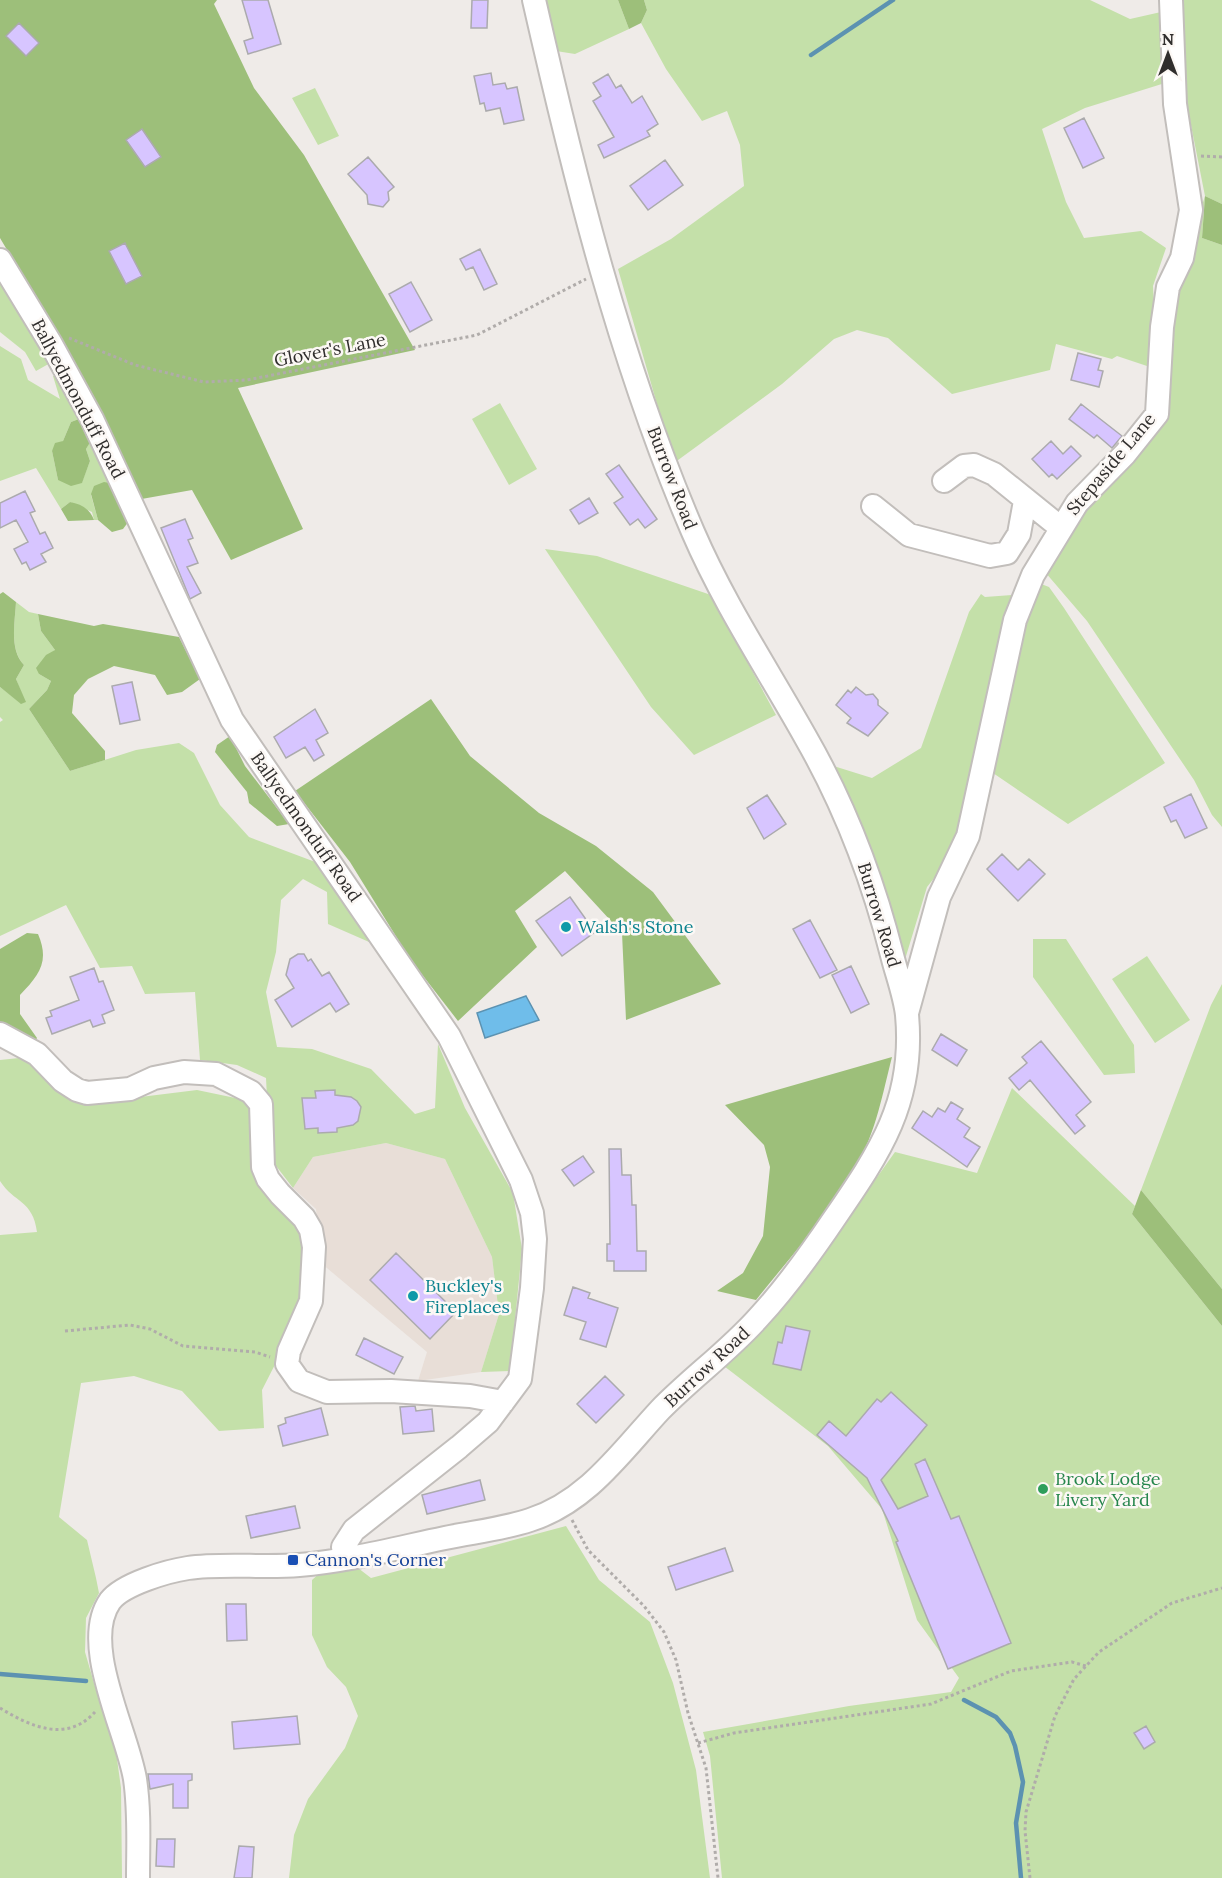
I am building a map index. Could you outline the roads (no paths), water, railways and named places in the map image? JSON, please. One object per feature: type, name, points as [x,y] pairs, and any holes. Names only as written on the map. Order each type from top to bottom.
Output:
[{"type":"street","name":"Burrow Road","points":[[345,1559],[530,1520],[565,1505],[609,1468],[662,1409],[756,1321],[804,1263],[863,1178],[891,1131],[905,1082],[907,1014],[879,902],[849,825],[810,743],[749,643],[694,536],[641,398],[559,110],[534,0]]},
{"type":"street","name":"Stepaside Lane","points":[[907,1014],[939,897],[968,836],[1016,620],[1033,575],[1077,503],[1125,454],[1157,414],[1162,327],[1168,287],[1182,258],[1191,210],[1175,104],[1171,0]]},
{"type":"street","name":"Ballyedmonduff Road","points":[[0,261],[51,344],[92,419],[232,720],[351,890],[449,1036],[521,1180],[532,1212],[535,1239],[520,1379],[488,1422],[354,1530],[344,1547],[345,1559]]},
{"type":"street","points":[[944,481],[964,466],[974,465],[994,474],[1061,528]]},
{"type":"street","points":[[873,506],[909,535],[990,556],[1007,553],[1018,534],[1025,501]]},
{"type":"street","points":[[0,1034],[37,1054],[63,1081],[87,1093],[130,1089],[154,1078],[184,1072],[216,1074],[251,1092],[261,1104],[263,1167],[268,1179],[304,1218],[311,1230],[315,1247],[311,1300],[289,1351],[287,1364],[299,1381],[327,1392],[391,1391],[470,1396],[502,1402]]},
{"type":"street","points":[[138,1878],[140,1823],[134,1774],[100,1653],[100,1629],[111,1599],[140,1581],[190,1567],[290,1566],[345,1559]]},
{"type":"water","points":[[526,996],[539,1020],[485,1038],[477,1013]]},
{"type":"waterway","points":[[811,55],[893,0]]},
{"type":"waterway","points":[[0,1674],[86,1681]]},
{"type":"waterway","points":[[964,1700],[996,1717],[1010,1733],[1015,1746],[1023,1782],[1016,1823],[1021,1878]]},
{"type":"place","name":"Walsh's Stone","points":[[566,927]]},
{"type":"place","name":"Buckley's Fireplaces","points":[[413,1296]]},
{"type":"place","name":"Brook Lodge Livery Yard","points":[[1043,1489]]},
{"type":"place","name":"Cannon's Corner","points":[[293,1560]]}]
